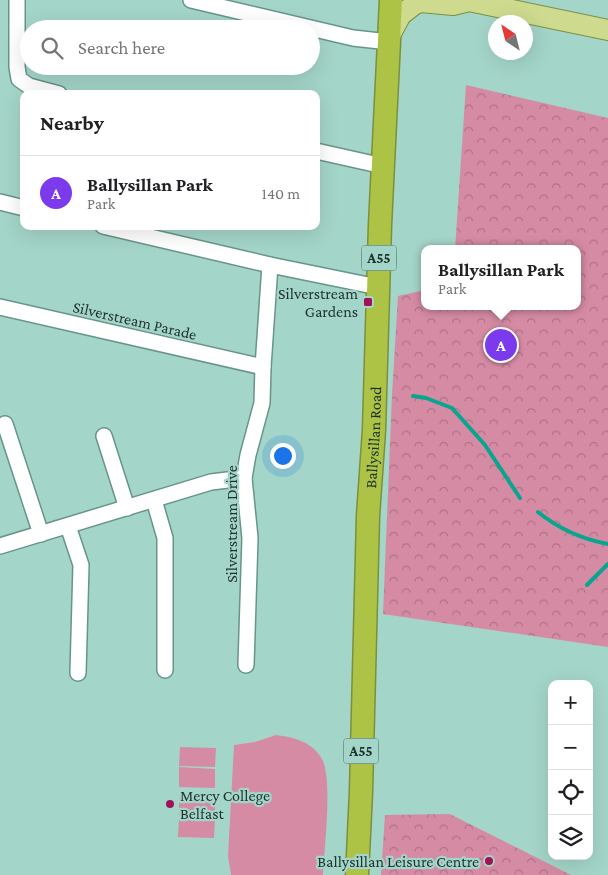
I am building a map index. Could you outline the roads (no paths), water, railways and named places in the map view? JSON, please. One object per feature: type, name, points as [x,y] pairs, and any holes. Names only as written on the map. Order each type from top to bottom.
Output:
[{"type":"highway","name":"Ballysillan Road","points":[[357,875],[368,516],[374,430],[378,287],[391,0]]},
{"type":"main road","points":[[389,40],[400,15],[421,2],[453,6],[466,1],[608,30]]},
{"type":"street","points":[[17,0],[17,67],[19,80],[29,86],[44,90]]},
{"type":"street","points":[[191,0],[276,20]]},
{"type":"street","points":[[320,30],[353,38],[389,40]]},
{"type":"street","points":[[320,152],[383,166]]},
{"type":"street","points":[[0,202],[20,207]]},
{"type":"street","points":[[120,230],[270,265],[378,287]]},
{"type":"street","name":"Silverstream Drive","points":[[246,665],[250,538],[244,478],[248,454],[262,403],[270,265]]},
{"type":"street","name":"Silverstream Parade","points":[[0,308],[263,367]]},
{"type":"street","points":[[5,424],[41,534]]},
{"type":"street","points":[[104,436],[127,508]]},
{"type":"street","points":[[0,546],[211,482],[244,478]]},
{"type":"street","points":[[154,500],[165,538],[165,670]]},
{"type":"street","points":[[68,526],[81,565],[78,673]]},
{"type":"waterway","points":[[413,396],[426,398],[452,408],[485,445],[520,498]]},
{"type":"waterway","points":[[538,512],[571,532],[608,544]]},
{"type":"waterway","points":[[587,585],[608,564]]},
{"type":"place","name":"Silverstream Gardens","points":[[368,302]]},
{"type":"place","name":"Ballysillan Park","points":[[501,345]]},
{"type":"place","name":"Mercy College Belfast","points":[[170,804]]},
{"type":"place","name":"Ballysillan Leisure Centre","points":[[489,861]]}]
